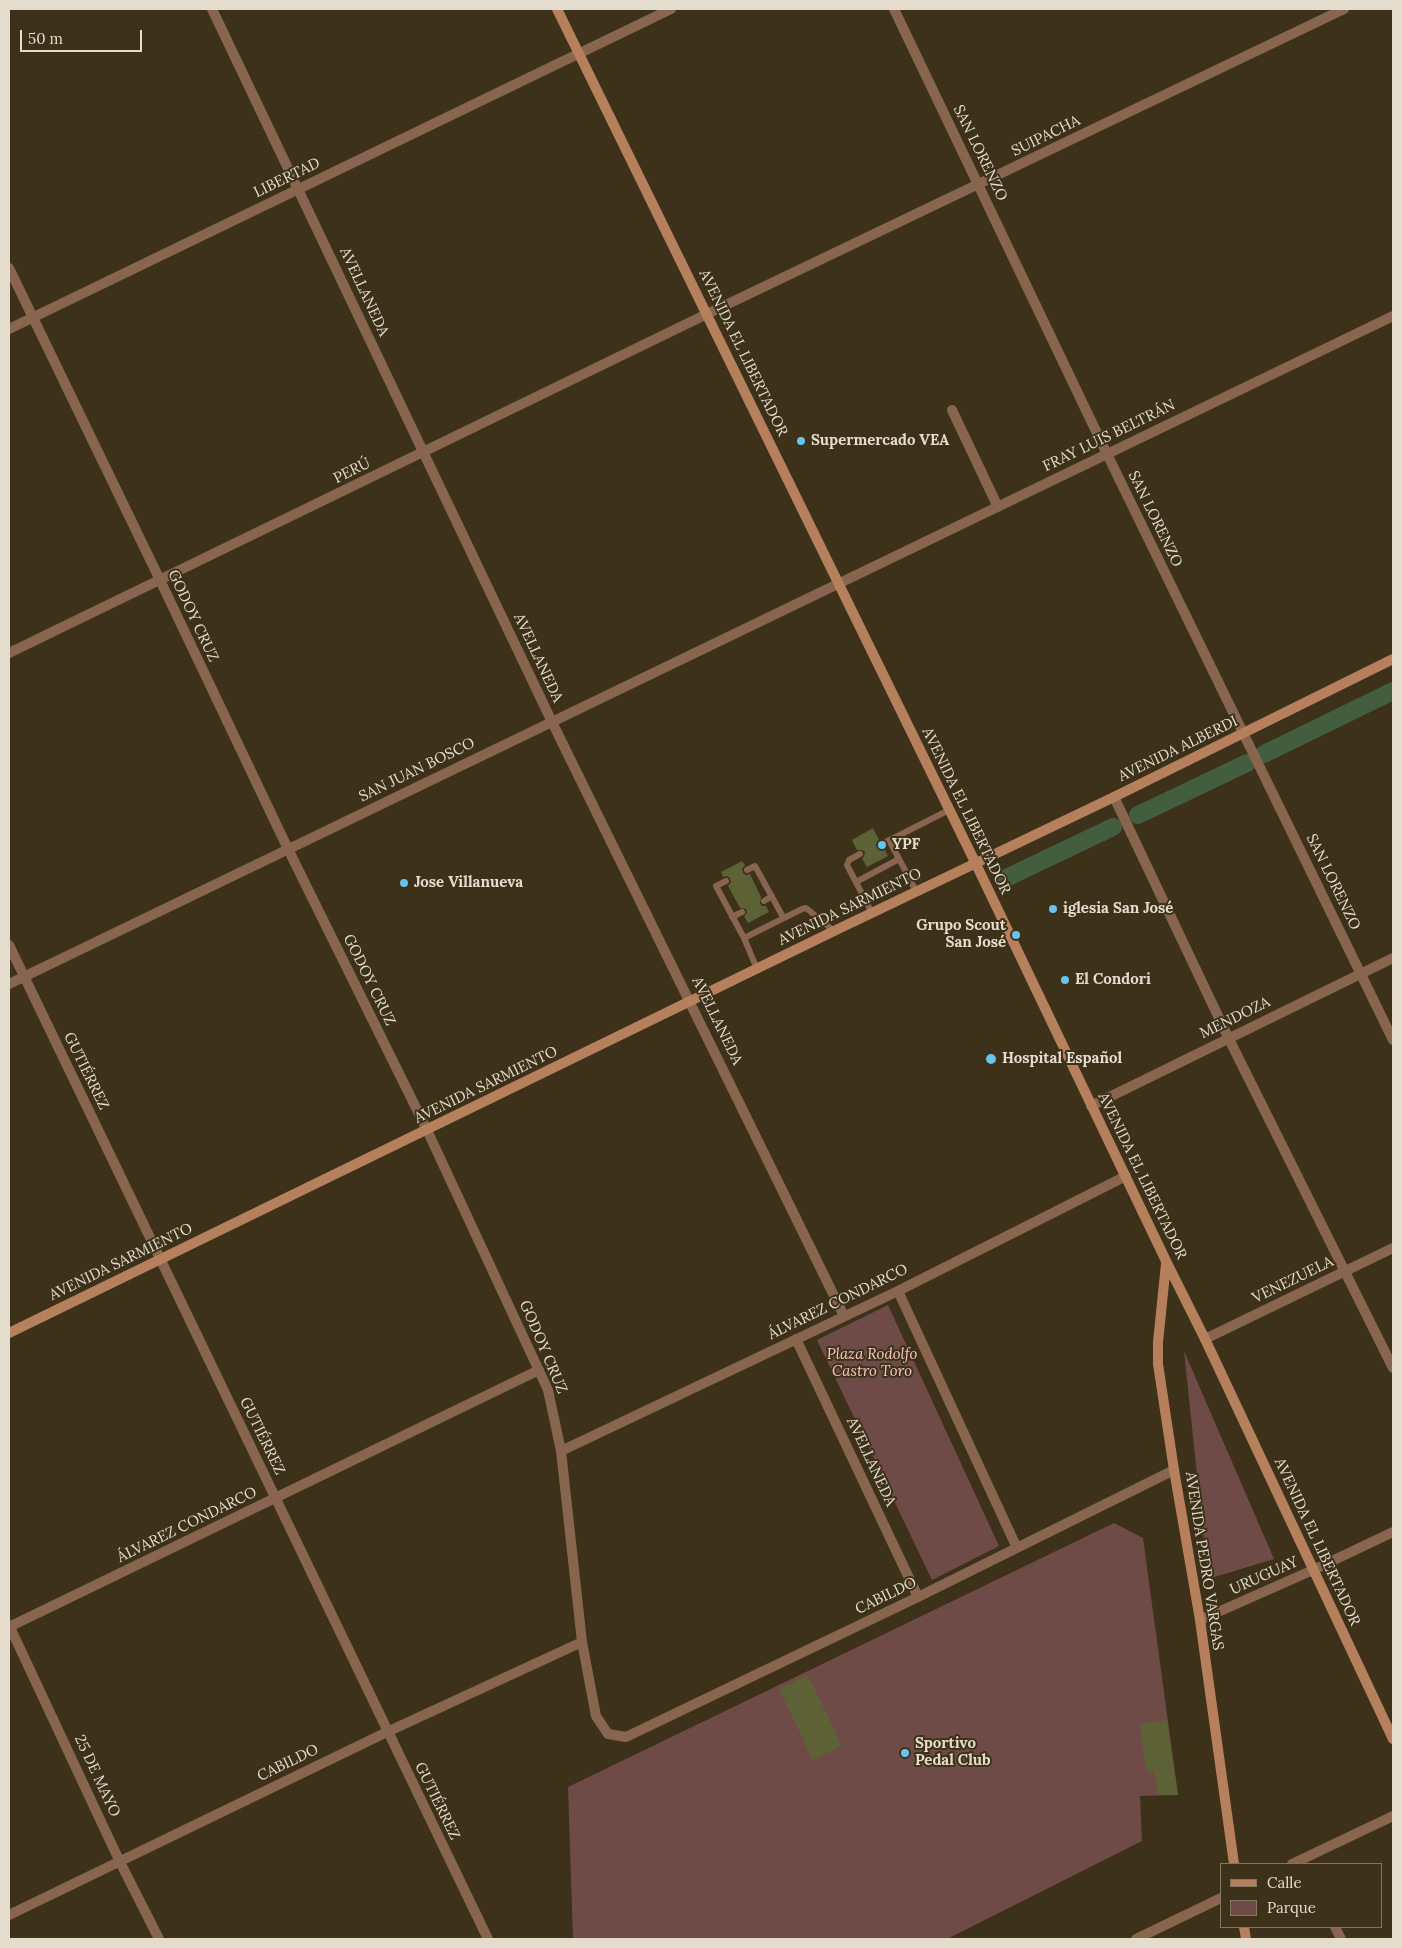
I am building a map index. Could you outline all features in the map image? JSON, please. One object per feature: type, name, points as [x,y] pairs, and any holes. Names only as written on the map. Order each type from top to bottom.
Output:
[{"type":"main road","name":"AVENIDA EL LIBERTADOR","points":[[557,9],[975,862],[1167,1263],[1206,1339],[1393,1739]]},
{"type":"main road","name":"AVENIDA ALBERDI","points":[[975,862],[1114,797],[1393,659]]},
{"type":"main road","name":"AVENIDA SARMIENTO","points":[[9,1333],[975,862]]},
{"type":"main road","name":"AVENIDA PEDRO VARGAS","points":[[1167,1263],[1158,1342],[1158,1364],[1200,1620],[1234,1863]]},
{"type":"street","name":"AVELLANEDA","points":[[212,9],[552,722],[691,1001],[844,1316]]},
{"type":"street","name":"LIBERTAD","points":[[9,329],[671,9]]},
{"type":"street","name":"SAN LORENZO","points":[[894,9],[1107,454],[1393,1040]]},
{"type":"street","name":"SUIPACHA","points":[[707,314],[1344,9]]},
{"type":"street","name":"GODOY CRUZ","points":[[9,268],[288,849],[427,1130],[548,1390],[561,1451],[582,1642],[596,1716],[608,1734]]},
{"type":"street","name":"PERÚ","points":[[9,653],[707,314]]},
{"type":"street","name":"FRAY LUIS BELTRÁN","points":[[838,583],[1393,316]]},
{"type":"street","points":[[952,410],[998,506]]},
{"type":"street","name":"SAN JUAN BOSCO","points":[[9,984],[838,583]]},
{"type":"street","points":[[1114,797],[1228,1038],[1393,1368]]},
{"type":"street","name":"GUTIÉRREZ","points":[[9,945],[386,1732],[488,1939]]},
{"type":"street","name":"MENDOZA","points":[[1091,1106],[1393,958]]},
{"type":"street","name":"ÁLVAREZ CONDARCO","points":[[561,1451],[898,1290],[1126,1176]]},
{"type":"street","name":"VENEZUELA","points":[[1206,1339],[1393,1248]]},
{"type":"street","points":[[898,1290],[1017,1548]]},
{"type":"street","name":"AVELLANEDA","points":[[796,1339],[918,1598]]},
{"type":"street","name":"ÁLVAREZ CONDARCO","points":[[9,1626],[276,1499],[539,1370]]},
{"type":"street","name":"CABILDO","points":[[608,1734],[626,1738],[918,1598],[1174,1470]]},
{"type":"street","name":"URUGUAY","points":[[1200,1620],[1393,1532]]},
{"type":"street","name":"25 DE MAYO","points":[[9,1626],[159,1939]]},
{"type":"street","name":"CABILDO","points":[[9,1915],[386,1732],[582,1642]]},
{"type":"street","points":[[1304,1862],[1393,1816]]},
{"type":"street","points":[[1136,1939],[1220,1898]]},
{"type":"lane","points":[[882,844],[949,810]]},
{"type":"lane","points":[[889,840],[916,891]]},
{"type":"lane","points":[[860,854],[847,862],[847,865],[872,913]]},
{"type":"lane","points":[[856,882],[899,859]]},
{"type":"lane","points":[[747,870],[755,866],[783,917]]},
{"type":"lane","points":[[726,881],[716,886],[744,938],[757,969]]},
{"type":"lane","points":[[764,901],[772,896]]},
{"type":"lane","points":[[744,938],[797,910],[806,908],[834,931]]},
{"type":"lane","points":[[732,917],[742,912]]},
{"type":"green space","name":"Plaza Rodolfo Castro Toro","points":[[888,1305],[999,1546],[932,1580],[817,1340]]},
{"type":"green space","points":[[1184,1351],[1274,1559],[1208,1579]]},
{"type":"green space","name":"Sportivo Pedal Club","points":[[1114,1523],[1143,1538],[1178,1795],[1140,1796],[1142,1841],[947,1939],[573,1939],[568,1787]]},
{"type":"building","points":[[873,828],[879,840],[877,843],[878,847],[884,848],[888,856],[867,867],[862,859],[865,852],[857,850],[852,840]]},
{"type":"building","points":[[742,861],[745,865],[742,869],[743,873],[746,875],[750,874],[761,897],[760,903],[762,906],[766,906],[769,912],[748,923],[744,916],[747,913],[746,909],[740,908],[728,886],[731,882],[730,878],[727,876],[723,877],[721,872]]},
{"type":"building","points":[[808,1675],[842,1746],[813,1760],[779,1689]]},
{"type":"building","points":[[1167,1720],[1178,1795],[1158,1795],[1154,1771],[1146,1771],[1140,1724]]},
{"type":"waterway","points":[[1264,754],[1393,691]]},
{"type":"waterway","points":[[1138,815],[1247,763]]},
{"type":"waterway","points":[[1006,878],[1113,827]]},
{"type":"place","name":"Supermercado VEA","points":[[801,441]]},
{"type":"place","name":"YPF","points":[[882,845]]},
{"type":"place","name":"Jose Villanueva","points":[[404,883]]},
{"type":"place","name":"iglesia San José","points":[[1053,909]]},
{"type":"place","name":"Grupo Scout San José","points":[[1016,935]]},
{"type":"place","name":"El Condori","points":[[1065,980]]},
{"type":"place","name":"Hospital Español","points":[[991,1059]]},
{"type":"place","name":"Sportivo Pedal Club","points":[[905,1753]]}]
